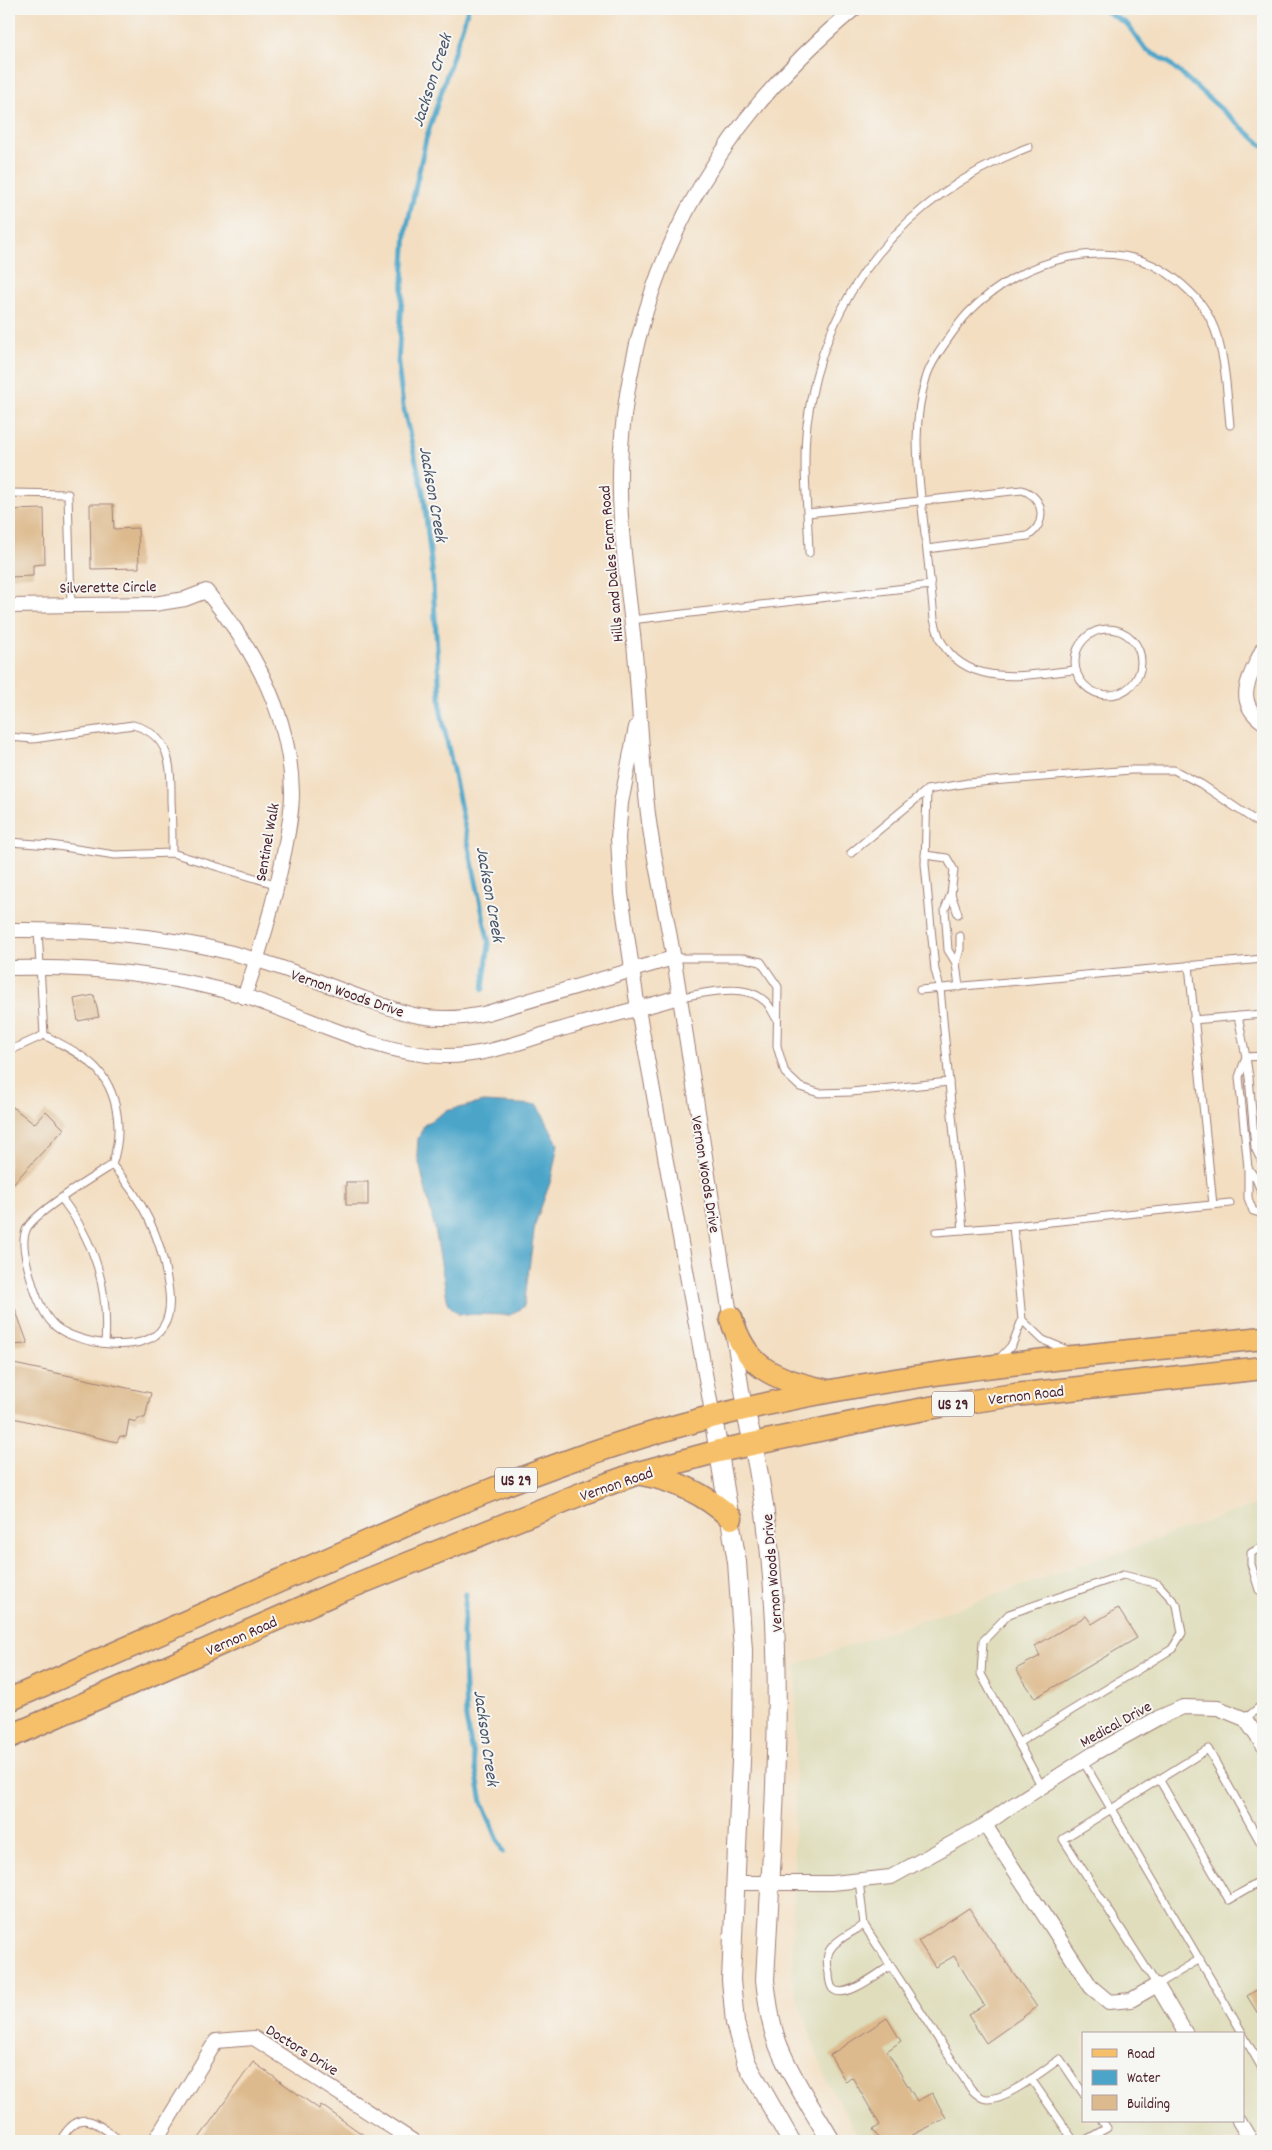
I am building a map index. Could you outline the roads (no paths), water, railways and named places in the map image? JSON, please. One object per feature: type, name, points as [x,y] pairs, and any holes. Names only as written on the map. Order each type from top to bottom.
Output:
[{"type":"main road","points":[[731,1318],[741,1344],[759,1366],[788,1382],[829,1392]]},
{"type":"main road","name":"Vernon Road","points":[[9,1700],[458,1503],[569,1461],[633,1440],[745,1409],[829,1392],[993,1365],[1263,1338]]},
{"type":"main road","name":"Vernon Road","points":[[9,1737],[338,1592],[586,1492],[638,1474],[719,1452],[868,1419],[1015,1395],[1263,1368]]},
{"type":"main road","points":[[638,1474],[658,1477],[692,1490],[719,1507],[731,1518]]},
{"type":"street","name":"Hills and Dales Farm Road","points":[[673,958],[648,815],[640,709],[621,514],[622,442],[631,372],[644,319],[661,268],[691,202],[729,140],[774,83],[806,51],[854,9]]},
{"type":"street","name":"Silverette Circle","points":[[9,606],[154,604],[185,599],[206,591]]},
{"type":"street","name":"Sentinel Walk","points":[[206,591],[222,610],[251,653],[273,698],[288,746],[292,794],[291,817],[278,885],[257,960],[244,997]]},
{"type":"street","points":[[1263,648],[1248,684],[1246,701],[1252,714],[1263,722]]},
{"type":"street","name":"Hills and Dales Farm Road","points":[[638,1009],[621,894],[618,838],[621,803],[640,709]]},
{"type":"street","name":"Vernon Woods Drive","points":[[9,930],[38,930],[142,938],[219,951],[257,960],[400,1011],[438,1018],[458,1018],[487,1013],[673,958],[745,1409],[754,1444],[766,1509],[774,1592],[778,1666],[777,1740],[765,1980],[771,2022],[782,2055],[831,2141]]},
{"type":"street","points":[[9,968],[82,969],[168,979],[206,986],[244,997],[388,1048],[443,1056],[480,1053],[499,1049],[556,1031],[679,998]]},
{"type":"street","name":"Vernon Woods Drive","points":[[638,1009],[713,1417],[737,1562],[743,1650],[743,1730],[730,1980],[737,2033],[746,2062],[791,2141]]},
{"type":"street","name":"Medical Drive","points":[[735,1883],[770,1885],[832,1884],[891,1877],[985,1825],[1083,1761],[1158,1718],[1183,1707],[1218,1708],[1245,1719]]},
{"type":"street","points":[[1245,1719],[1263,1745]]},
{"type":"street","points":[[985,1825],[1091,1987],[1109,2002],[1131,2000],[1157,1985],[1185,2032]]},
{"type":"street","name":"Doctors Drive","points":[[155,2141],[216,2041],[254,2038],[413,2141]]},
{"type":"street","points":[[1240,2122],[1251,2141]]},
{"type":"lane","points":[[810,553],[806,435],[811,396],[819,364],[839,312],[872,259],[913,217],[936,198],[984,166],[1029,146]]},
{"type":"lane","points":[[1076,670],[991,676],[974,671],[954,658],[941,640],[934,619],[916,446],[916,426],[928,373],[938,355],[969,312],[1011,279],[1058,259],[1092,253],[1120,255],[1148,262],[1168,273],[1191,292],[1204,308],[1215,332],[1223,359],[1230,425]]},
{"type":"lane","points":[[808,513],[1022,490],[1031,493],[1038,500],[1040,522],[1036,531],[1028,536],[927,549]]},
{"type":"lane","points":[[9,493],[68,494],[71,605]]},
{"type":"lane","points":[[631,620],[931,585]]},
{"type":"lane","points":[[1098,630],[1120,631],[1133,641],[1141,655],[1138,677],[1132,686],[1112,696],[1101,695],[1091,691],[1082,684],[1076,670],[1076,653],[1081,643],[1088,635],[1098,630]]},
{"type":"lane","points":[[9,737],[33,739],[132,725],[154,735],[164,747],[170,766],[172,853]]},
{"type":"lane","points":[[851,853],[926,790],[968,783],[1131,770],[1174,770],[1202,784],[1263,826]]},
{"type":"lane","points":[[926,790],[926,855],[935,970],[940,988],[964,1230]]},
{"type":"lane","points":[[9,842],[51,845],[115,855],[172,853],[278,885]]},
{"type":"lane","points":[[926,855],[947,858],[954,870],[951,894],[945,909],[948,950],[956,963]]},
{"type":"lane","points":[[951,894],[958,914]]},
{"type":"lane","points":[[38,930],[44,1035]]},
{"type":"lane","points":[[958,987],[956,963],[960,949],[960,936]]},
{"type":"lane","points":[[673,958],[743,958],[761,962],[778,987],[777,1046],[785,1072],[800,1087],[819,1093],[851,1092],[949,1082]]},
{"type":"lane","points":[[920,990],[1263,959]]},
{"type":"lane","points":[[1189,965],[1213,1205]]},
{"type":"lane","points":[[679,998],[727,990],[751,992],[766,1002],[776,1019]]},
{"type":"lane","points":[[1194,1020],[1263,1014]]},
{"type":"lane","points":[[1238,1016],[1249,1077],[1255,1148],[1263,1164]]},
{"type":"lane","points":[[9,1051],[44,1035]]},
{"type":"lane","points":[[44,1035],[94,1066],[110,1091],[119,1130],[117,1148],[112,1165],[62,1198],[28,1225],[24,1234],[26,1262],[30,1279],[44,1310],[54,1324],[73,1336],[105,1343],[132,1344],[149,1339],[163,1328],[168,1317],[169,1303],[165,1265],[154,1229],[136,1195],[112,1165]]},
{"type":"lane","points":[[1246,1057],[1263,1056]]},
{"type":"lane","points":[[1246,1057],[1239,1077],[1248,1168],[1248,1198],[1253,1211],[1263,1214]]},
{"type":"lane","points":[[1248,1168],[1256,1179],[1263,1196]]},
{"type":"lane","points":[[62,1198],[84,1230],[99,1266],[106,1304],[105,1343]]},
{"type":"lane","points":[[936,1232],[1013,1226],[1230,1203]]},
{"type":"lane","points":[[993,1365],[1012,1345],[1022,1320],[1013,1226]]},
{"type":"lane","points":[[1022,1320],[1043,1340],[1081,1356]]},
{"type":"lane","points":[[1263,1546],[1251,1553],[1251,1564],[1259,1590],[1263,1592]]},
{"type":"lane","points":[[1018,1743],[1172,1649],[1182,1633],[1177,1605],[1158,1584],[1123,1575],[1009,1614],[983,1641],[981,1674],[1018,1743],[1042,1787]]},
{"type":"lane","points":[[1245,1719],[1263,1704]]},
{"type":"lane","points":[[1200,1959],[1157,1985],[1063,1839],[1208,1749],[1263,1847]]},
{"type":"lane","points":[[1083,1761],[1242,2032]]},
{"type":"lane","points":[[1159,1779],[1229,1900],[1263,1880]]},
{"type":"lane","points":[[859,1880],[864,1925],[971,2089],[986,2099],[1000,2097],[1060,2059],[1082,2092]]},
{"type":"lane","points":[[864,1925],[832,1946],[828,1952],[827,1966],[831,1987],[836,1991],[842,1992],[854,1989],[890,1966]]},
{"type":"lane","points":[[1244,2036],[1263,2070]]},
{"type":"lane","points":[[1031,2079],[1074,2141]]},
{"type":"lane","points":[[60,2141],[75,2122],[84,2120],[93,2122],[121,2141]]},
{"type":"lane","points":[[1084,2141],[1107,2128],[1103,2122]]},
{"type":"water","points":[[483,1102],[538,1105],[558,1144],[551,1180],[535,1224],[524,1306],[510,1315],[458,1314],[448,1304],[435,1229],[417,1154],[418,1139],[424,1125],[446,1111]]},
{"type":"waterway","name":"Jackson Creek","points":[[468,9],[426,139],[406,231],[398,365],[403,406],[423,491],[432,569],[441,712],[489,944],[483,989]]},
{"type":"waterway","points":[[1102,9],[1127,24],[1146,50],[1168,62],[1263,146]]},
{"type":"waterway","name":"Jackson Creek","points":[[466,1594],[463,1633],[466,1719],[482,1802],[503,1852]]}]
